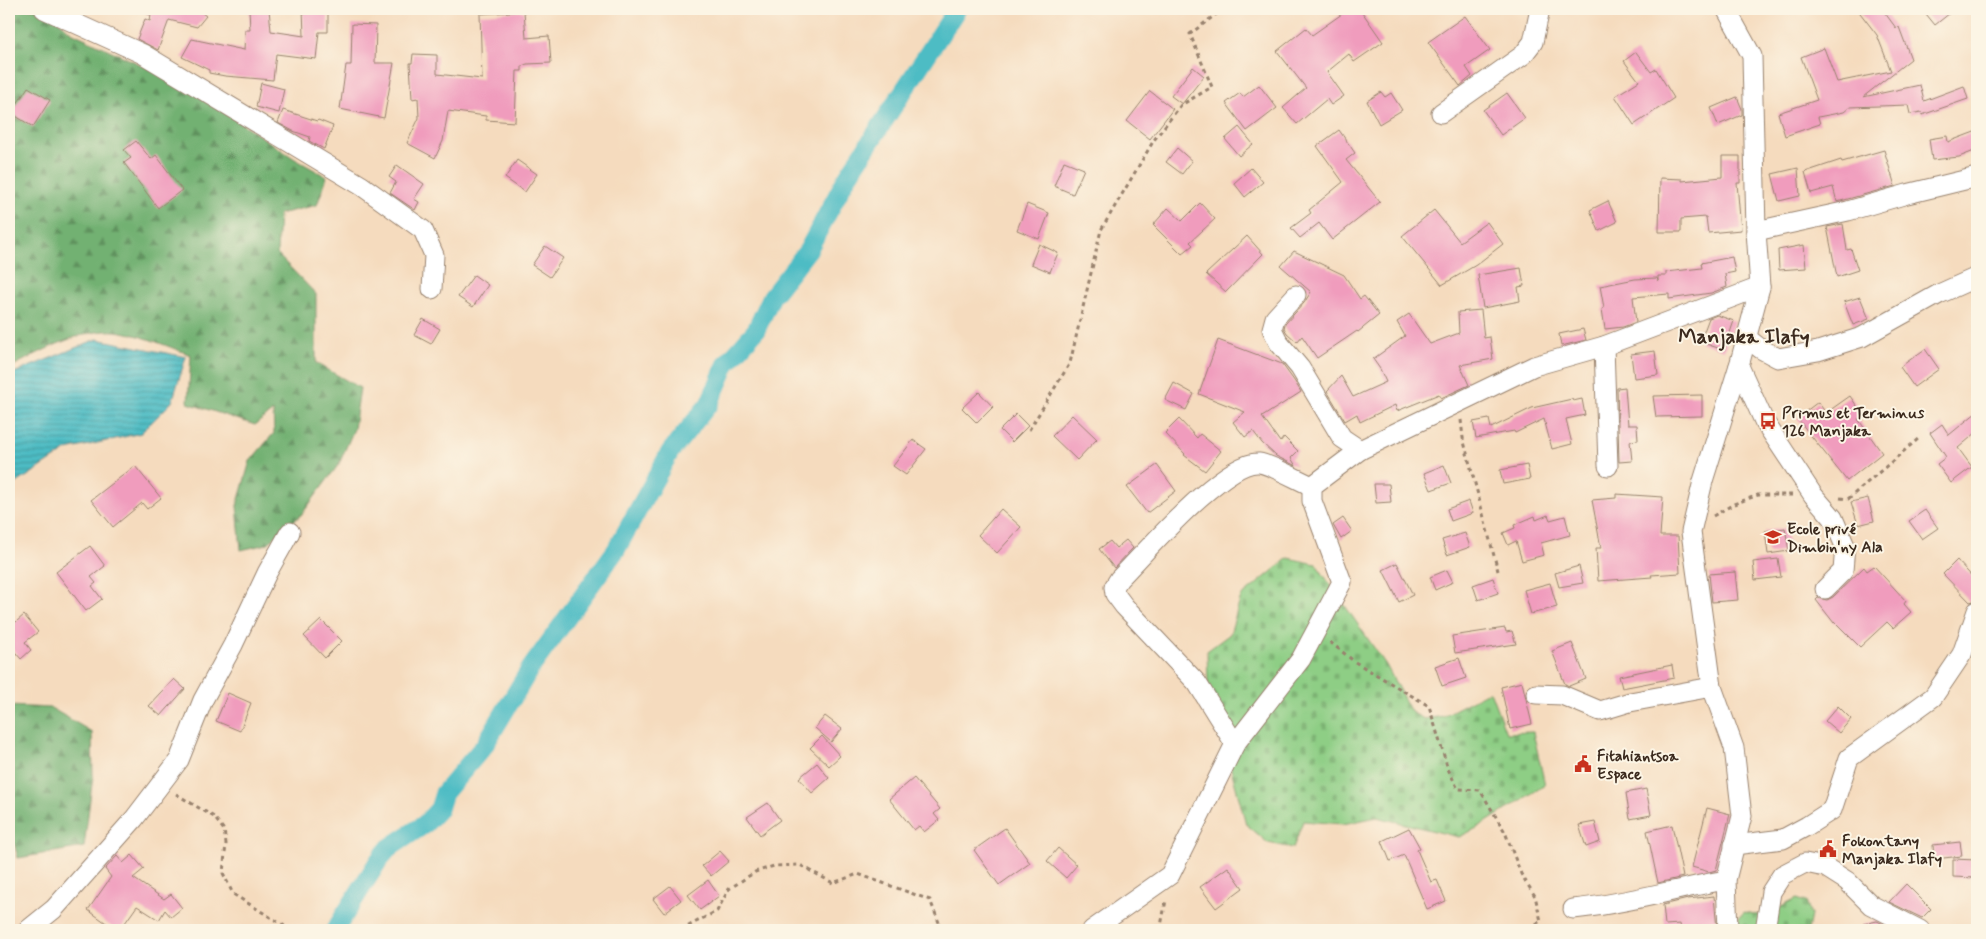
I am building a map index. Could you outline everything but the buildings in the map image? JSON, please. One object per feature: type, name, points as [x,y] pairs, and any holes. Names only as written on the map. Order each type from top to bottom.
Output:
[{"type":"street","points":[[44,9],[143,54],[362,186],[423,230],[434,255],[432,289]]},
{"type":"street","points":[[1441,113],[1523,55],[1533,42],[1540,9]]},
{"type":"street","points":[[1726,9],[1752,56],[1756,231],[1760,287],[1747,338],[1703,481],[1690,532],[1712,687],[1734,748],[1742,816],[1726,880],[1728,930]]},
{"type":"street","points":[[1756,231],[1848,211],[1977,177]]},
{"type":"street","points":[[1747,338],[1761,350],[1778,358],[1818,351],[1862,337],[1939,294],[1977,278]]},
{"type":"street","points":[[1312,486],[1360,450],[1534,366],[1604,346],[1760,287]]},
{"type":"street","points":[[1296,295],[1274,318],[1272,329],[1279,343],[1300,368],[1342,438],[1360,450]]},
{"type":"street","points":[[1604,346],[1608,466]]},
{"type":"street","points":[[1739,366],[1764,421],[1813,495],[1833,518],[1845,546],[1843,571],[1825,589]]},
{"type":"street","points":[[1235,744],[1197,683],[1124,606],[1115,594],[1114,587],[1119,578],[1206,491],[1234,470],[1248,463],[1261,463],[1312,486]]},
{"type":"street","points":[[1092,930],[1170,874],[1235,744],[1301,659],[1342,582],[1312,501],[1312,486]]},
{"type":"street","points":[[28,930],[54,909],[134,818],[179,760],[203,700],[267,572],[290,532]]},
{"type":"street","points":[[1734,845],[1783,838],[1808,826],[1832,810],[1849,758],[1933,697],[1962,654],[1977,611]]},
{"type":"street","points":[[1536,694],[1562,695],[1600,710],[1630,702],[1712,687]]},
{"type":"street","points":[[1765,930],[1771,892],[1782,875],[1805,863],[1825,867],[1847,881],[1871,905],[1920,930]]},
{"type":"street","points":[[1572,909],[1639,899],[1689,886],[1726,880]]},
{"type":"path","points":[[1029,430],[1070,363],[1101,230],[1154,140],[1181,106],[1212,86],[1190,34],[1222,9]]},
{"type":"path","points":[[1460,402],[1463,438],[1498,571]]},
{"type":"path","points":[[1316,631],[1355,662],[1429,706],[1448,769],[1458,789],[1480,790],[1505,832],[1521,874],[1535,896],[1540,921],[1525,930]]},
{"type":"path","points":[[161,784],[214,817],[224,830],[226,844],[223,873],[233,894],[291,930]]},
{"type":"path","points":[[681,930],[717,911],[729,889],[755,872],[774,866],[800,865],[833,883],[858,874],[930,900],[942,930]]},
{"type":"green space","points":[[9,9],[46,9],[71,32],[182,84],[295,159],[327,177],[317,205],[279,214],[277,254],[316,294],[316,363],[360,388],[354,429],[339,464],[302,514],[267,544],[241,550],[237,506],[250,461],[274,433],[273,411],[255,425],[188,403],[191,355],[137,336],[106,331],[68,340],[9,368]]},
{"type":"green space","points":[[1288,558],[1316,564],[1386,665],[1411,712],[1424,719],[1443,716],[1490,691],[1506,733],[1533,732],[1545,785],[1477,828],[1459,837],[1377,817],[1343,824],[1303,821],[1293,848],[1268,843],[1246,824],[1208,684],[1207,651],[1230,634],[1241,597]]},
{"type":"green space","points":[[9,706],[51,708],[92,732],[93,776],[84,847],[18,858],[9,824]]},
{"type":"green space","points":[[1797,899],[1806,902],[1811,915],[1808,930],[1728,930],[1744,912],[1763,916]]},
{"type":"water","points":[[97,339],[186,357],[172,402],[141,433],[67,450],[9,488],[9,375]]},
{"type":"waterway","points":[[335,930],[379,860],[389,848],[425,824],[439,809],[444,793],[484,746],[530,669],[616,550],[670,452],[709,404],[727,363],[756,330],[772,296],[808,250],[846,179],[957,9]]},
{"type":"place","name":"Primus et Terminus 126 Manjaka","points":[[1768,421]]},
{"type":"place","name":"Ecole privé Dimbin'ny Ala","points":[[1773,537]]},
{"type":"place","name":"Fitahiantsoa Espace","points":[[1583,764]]},
{"type":"place","name":"Fokontany Manjaka Ilafy","points":[[1828,849]]},
{"type":"district","name":"Manjaka Ilafy","points":[[1744,336]]}]
